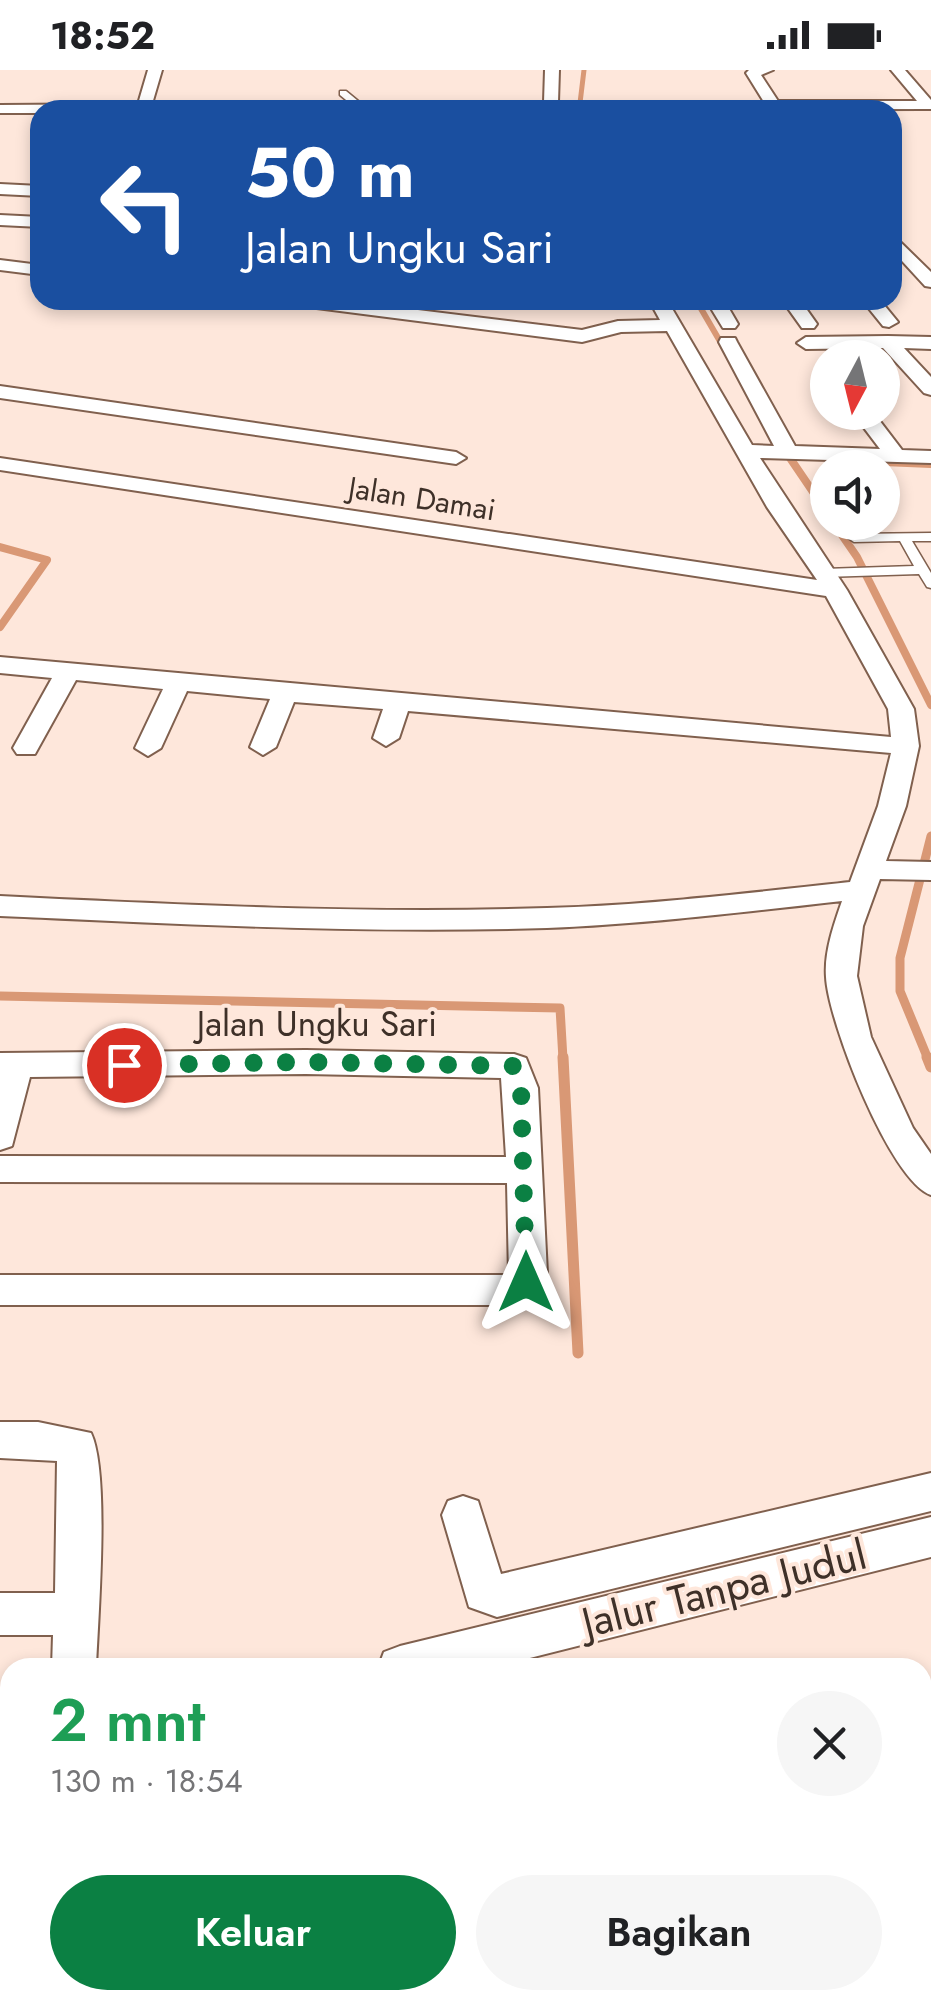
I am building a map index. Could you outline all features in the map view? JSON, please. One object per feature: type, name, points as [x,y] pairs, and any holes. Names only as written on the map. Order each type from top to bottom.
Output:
[{"type":"street","points":[[146,100],[154,70]]},
{"type":"street","points":[[552,70],[554,100]]},
{"type":"street","points":[[766,70],[753,73],[770,100]]},
{"type":"street","points":[[898,70],[930,105]]},
{"type":"street","points":[[902,106],[930,105]]},
{"type":"street","points":[[0,109],[30,109]]},
{"type":"street","points":[[0,189],[30,191]]},
{"type":"street","points":[[0,220],[30,222]]},
{"type":"street","points":[[902,249],[929,277]]},
{"type":"street","points":[[0,265],[30,269]]},
{"type":"street","points":[[902,275],[929,277]]},
{"type":"street","points":[[373,310],[582,336],[618,327],[672,325]]},
{"type":"street","points":[[664,310],[747,451],[831,579],[902,709],[906,746],[892,806],[848,926],[841,976],[855,1036],[898,1134],[931,1181]]},
{"type":"street","points":[[719,310],[787,452]]},
{"type":"street","points":[[795,310],[810,342]]},
{"type":"street","points":[[876,310],[888,332],[926,379]]},
{"type":"street","points":[[805,334],[888,332],[931,343]]},
{"type":"street","points":[[0,392],[456,458]]},
{"type":"street","points":[[876,430],[891,450]]},
{"type":"street","points":[[747,451],[810,453]]},
{"type":"street","points":[[900,456],[931,457]]},
{"type":"street","name":"Jalan Damai","points":[[0,464],[831,579]]},
{"type":"street","points":[[0,664],[284,693],[906,746]]},
{"type":"street","points":[[26,748],[68,672]]},
{"type":"street","points":[[148,748],[179,681]]},
{"type":"street","points":[[263,746],[284,693]]},
{"type":"street","points":[[386,738],[398,703]]},
{"type":"street","points":[[0,906],[221,917],[505,920],[666,910],[868,876],[931,871]]},
{"type":"street","name":"Jalan Ungku Sari","points":[[8,1065],[326,1062],[514,1066],[521,1088],[522,1170]]},
{"type":"street","points":[[0,1137],[8,1065]]},
{"type":"street","points":[[0,1169],[522,1170],[528,1274],[522,1287],[512,1290],[0,1290]]},
{"type":"street","points":[[0,1440],[53,1441],[77,1446],[74,1658]]},
{"type":"street","points":[[463,1514],[484,1592],[497,1596],[931,1492]]},
{"type":"street","name":"Jalur Tanpa Judul","points":[[441,1658],[931,1537]]},
{"type":"street","points":[[0,1614],[76,1614]]},
{"type":"lane","points":[[344,92],[353,100]]},
{"type":"lane","points":[[900,538],[931,537]]},
{"type":"lane","points":[[904,538],[931,584]]},
{"type":"lane","points":[[831,579],[868,572],[921,570]]},
{"type":"waterway","points":[[580,100],[584,70]]},
{"type":"waterway","points":[[702,310],[725,350]]},
{"type":"waterway","points":[[790,458],[810,487]]},
{"type":"waterway","points":[[900,463],[931,464]]},
{"type":"waterway","points":[[845,540],[931,705]]},
{"type":"waterway","points":[[0,547],[47,560],[0,627]]},
{"type":"waterway","points":[[928,1059],[900,991],[900,958],[931,836]]},
{"type":"waterway","points":[[0,996],[560,1008],[563,1059]]},
{"type":"waterway","points":[[563,1057],[578,1353]]},
{"type":"waterway","points":[[927,1057],[931,1067]]},
{"type":"route","points":[[124,1065],[306,1062],[514,1066],[521,1088],[526,1282]]}]
